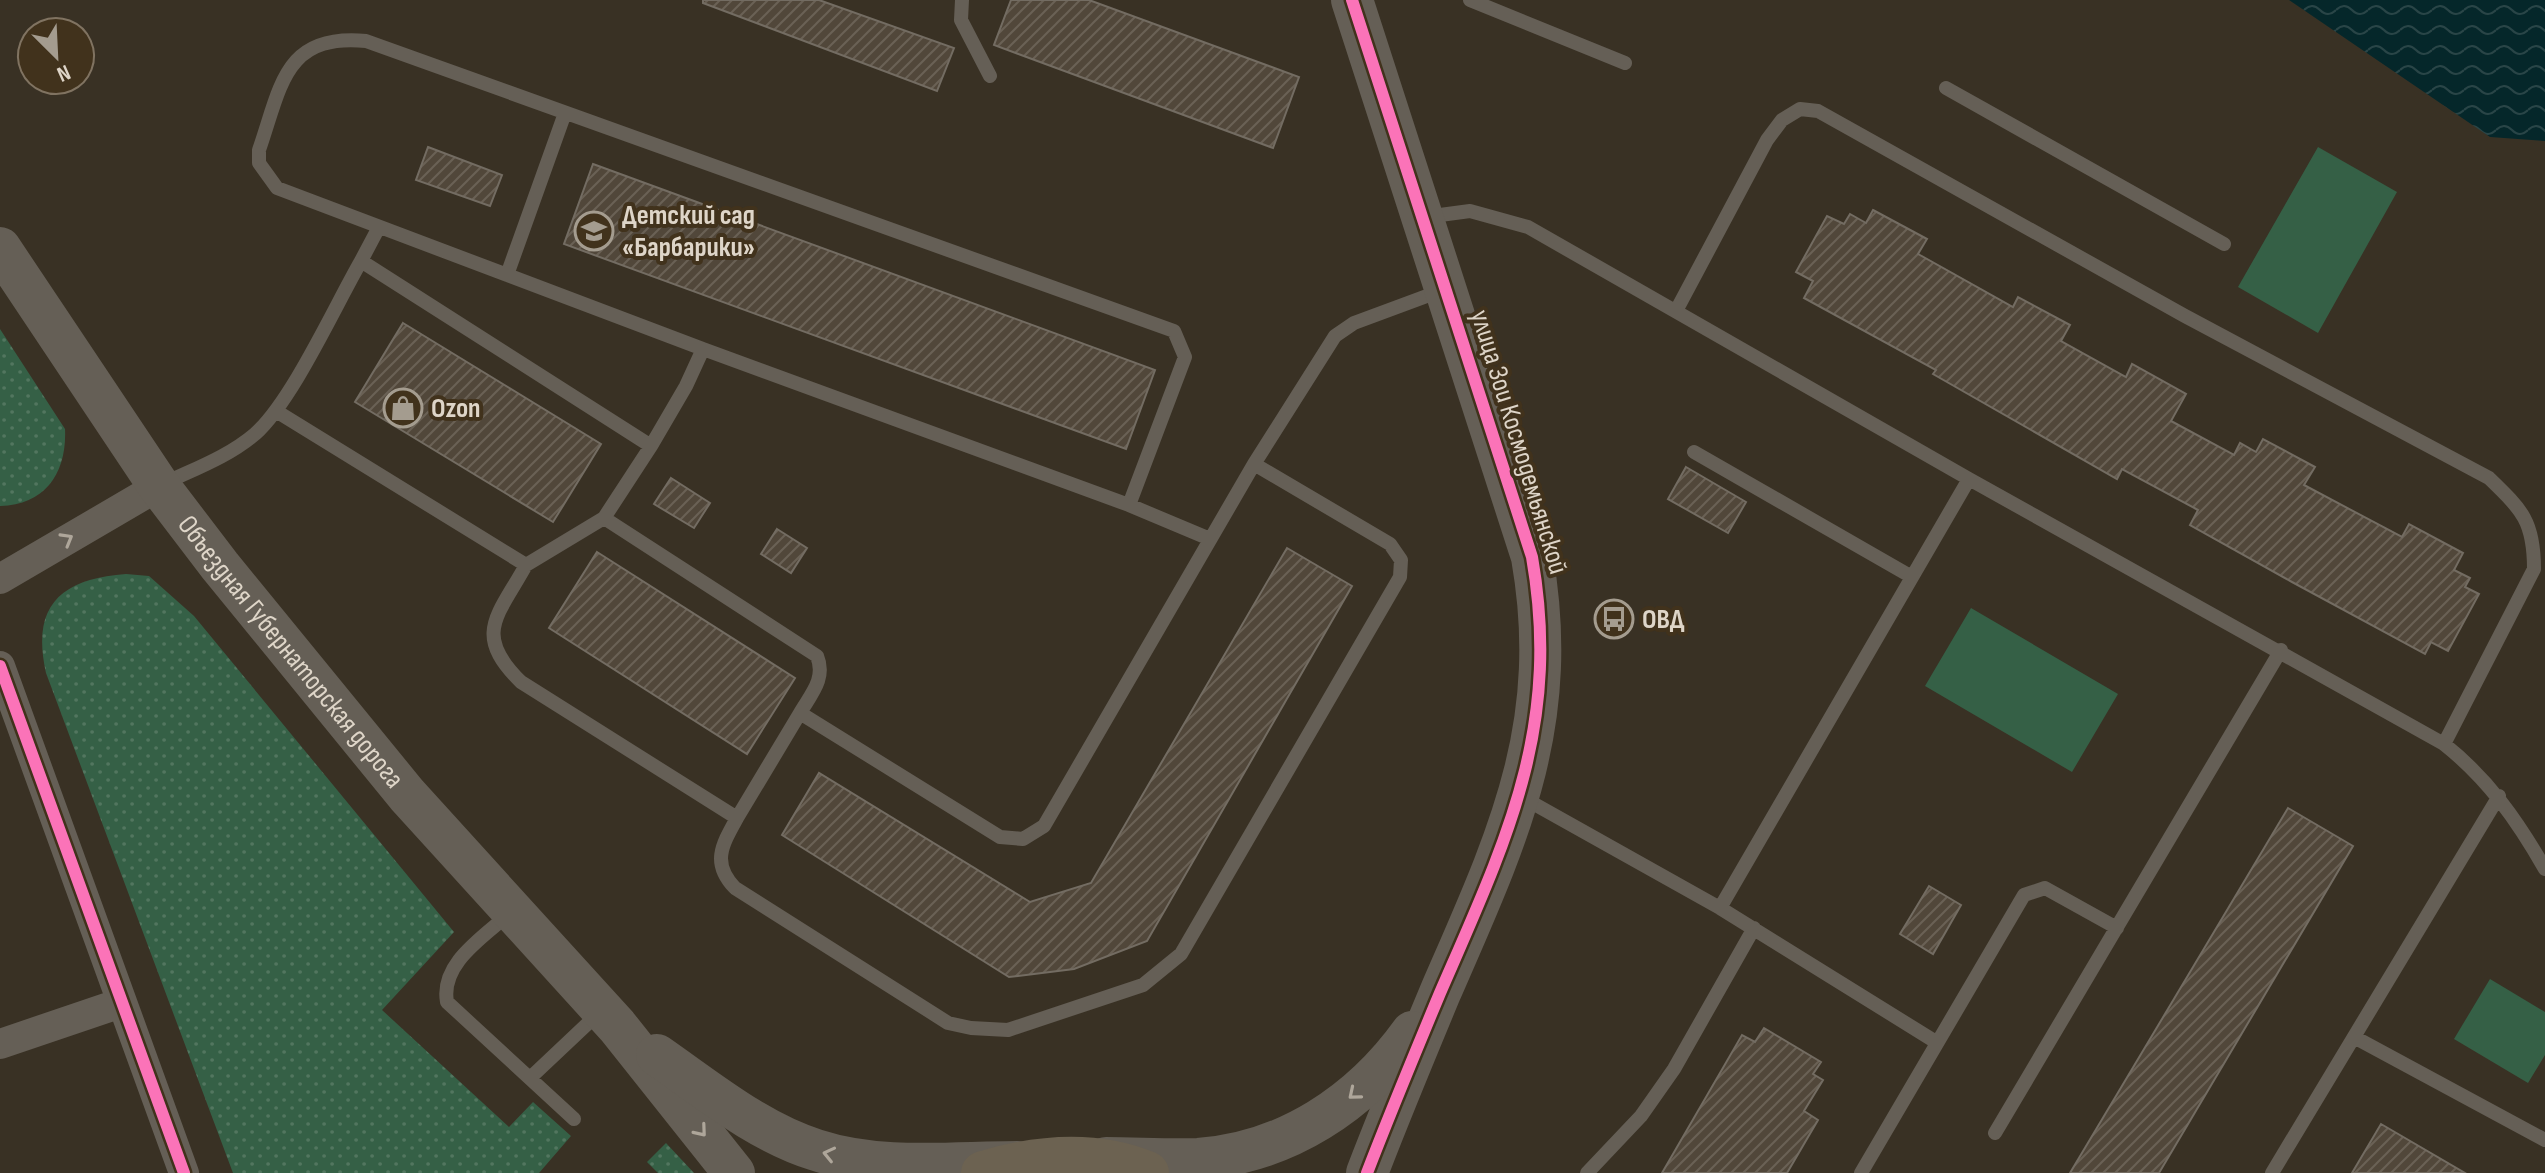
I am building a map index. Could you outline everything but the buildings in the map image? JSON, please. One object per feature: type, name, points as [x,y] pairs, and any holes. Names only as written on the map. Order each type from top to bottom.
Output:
[{"type":"main road","points":[[1001,1168],[1072,1158],[1126,1164],[1147,1173]]},
{"type":"street","name":"улица Зои Космодемьянской","points":[[1352,0],[1528,543],[1541,607],[1543,655],[1532,750],[1481,905],[1441,992]]},
{"type":"street","name":"Объездная Губернаторская дорога","points":[[0,248],[159,486],[407,795],[510,912],[610,1018]]},
{"type":"street","points":[[0,579],[159,486]]},
{"type":"street","points":[[0,666],[184,1173]]},
{"type":"street","points":[[1072,1158],[1199,1159],[1261,1149],[1308,1129],[1355,1095],[1396,1054],[1441,992]]},
{"type":"street","points":[[1367,1173],[1441,992]]},
{"type":"street","points":[[0,1044],[121,1003]]},
{"type":"street","points":[[610,1018],[727,1104],[779,1134],[815,1150],[856,1160],[1001,1168]]},
{"type":"street","points":[[610,1018],[734,1173]]},
{"type":"lane","points":[[962,0],[961,20],[990,76]]},
{"type":"lane","points":[[1470,0],[1625,63]]},
{"type":"lane","points":[[1129,505],[1185,357],[1174,331],[366,41],[342,39],[311,48],[294,60],[284,78],[259,150],[259,163],[277,188],[1129,505],[1210,539]]},
{"type":"lane","points":[[1946,88],[2224,244]]},
{"type":"lane","points":[[1676,311],[1767,140],[1782,120],[1800,109],[1818,111],[2185,316],[2489,478],[2523,511],[2534,539],[2534,569],[2444,744]]},
{"type":"lane","points":[[507,275],[565,113]]},
{"type":"lane","points":[[1425,218],[1470,211],[1518,223],[2444,744],[2476,769],[2499,796],[2545,869]]},
{"type":"lane","points":[[159,486],[225,455],[254,434],[276,411],[379,227]]},
{"type":"lane","points":[[361,261],[651,446]]},
{"type":"lane","points":[[800,713],[1000,837],[1023,839],[1044,826],[1254,464],[1335,336],[1354,323],[1447,289]]},
{"type":"lane","points":[[703,349],[686,386],[651,446],[604,518],[526,565],[494,622],[493,648],[502,664],[521,682],[737,818]]},
{"type":"lane","points":[[276,411],[526,565]]},
{"type":"lane","points":[[1694,452],[1912,577]]},
{"type":"lane","points":[[604,518],[817,656],[822,669],[818,684],[720,848],[719,863],[724,876],[735,888],[948,1023],[1008,1030],[1143,985],[1163,972],[1181,954],[1400,577],[1401,560],[1390,544],[1254,464]]},
{"type":"lane","points":[[1720,908],[1969,479]]},
{"type":"lane","points":[[1995,1133],[2281,650]]},
{"type":"lane","points":[[1518,795],[1754,928],[1936,1042]]},
{"type":"lane","points":[[2272,1173],[2499,796]]},
{"type":"lane","points":[[1861,1173],[2024,895],[2045,888],[2117,928]]},
{"type":"lane","points":[[510,912],[452,967],[444,985],[447,1002],[574,1119]]},
{"type":"lane","points":[[1587,1173],[1641,1116],[1674,1069],[1754,928]]},
{"type":"lane","points":[[530,1078],[610,1018]]},
{"type":"lane","points":[[2354,1037],[2545,1140]]},
{"type":"green space","points":[[2318,147],[2397,192],[2318,333],[2238,287]]},
{"type":"green space","points":[[0,329],[65,429],[65,445],[57,472],[41,493],[30,500],[0,506]]},
{"type":"green space","points":[[126,574],[149,576],[194,616],[454,932],[382,1010],[509,1127],[533,1102],[571,1136],[539,1173],[233,1173],[46,673],[43,630],[47,614],[56,600],[84,582]]},
{"type":"green space","points":[[1971,608],[2118,694],[2072,772],[1925,686]]},
{"type":"green space","points":[[2490,979],[2545,1012],[2545,1055],[2528,1083],[2454,1039]]},
{"type":"green space","points":[[666,1143],[694,1173],[658,1173],[647,1162]]},
{"type":"water","points":[[2289,0],[2545,0],[2545,141],[2490,137]]},
{"type":"cycle path","points":[[1352,0],[1532,557],[1539,619],[1540,676],[1522,782],[1506,833],[1367,1173]]},
{"type":"cycle path","points":[[0,666],[184,1173]]},
{"type":"place","name":"Детский сад «Барбарики»","points":[[594,231]]},
{"type":"place","name":"Ozon","points":[[403,408]]},
{"type":"place","name":"ОВД","points":[[1614,619]]}]
